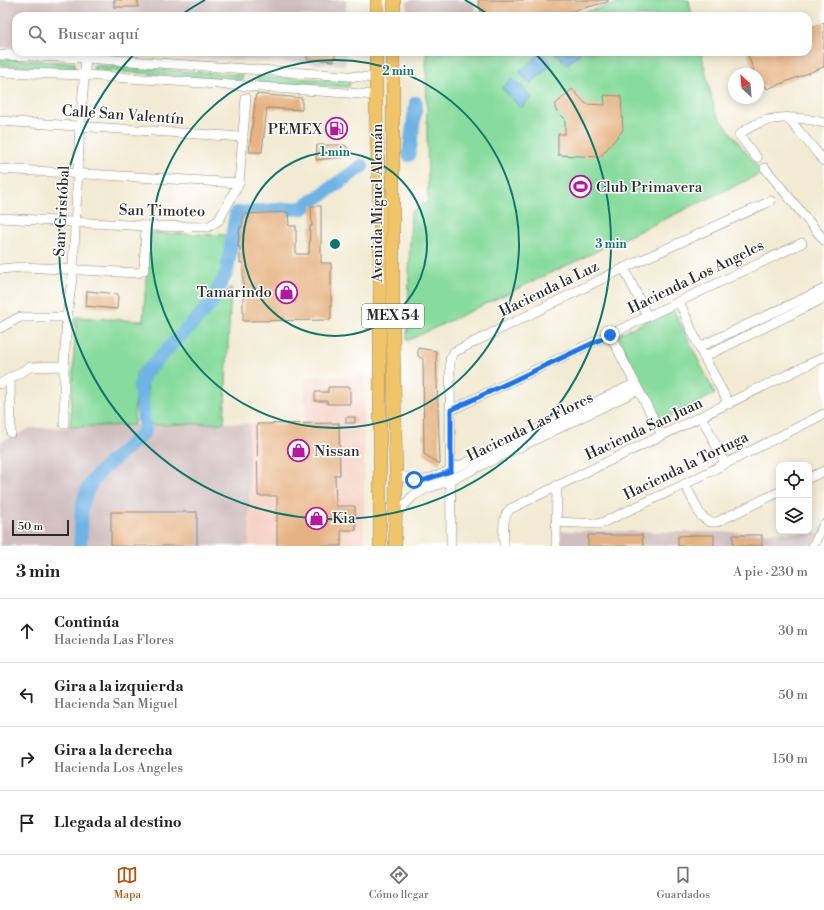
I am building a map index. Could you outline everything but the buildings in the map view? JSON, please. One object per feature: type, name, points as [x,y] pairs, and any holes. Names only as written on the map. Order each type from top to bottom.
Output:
[{"type":"highway","points":[[376,12],[377,0]]},
{"type":"highway","points":[[394,1],[394,12]]},
{"type":"highway","name":"Avenida Miguel Alemán","points":[[376,56],[380,212],[380,546]]},
{"type":"highway","name":"Avenida Miguel Alemán","points":[[393,56],[393,334],[396,475],[395,546]]},
{"type":"street","points":[[0,55],[12,55]]},
{"type":"street","points":[[29,56],[86,58],[252,70],[292,71],[359,78],[376,78]]},
{"type":"street","name":"San Cristóbal","points":[[64,424],[64,366],[67,317],[73,270],[80,126],[86,58]]},
{"type":"street","points":[[249,86],[252,70]]},
{"type":"street","points":[[0,72],[85,75],[376,95]]},
{"type":"street","name":"San Timoteo","points":[[0,218],[146,226],[208,227],[219,220],[239,183],[246,98]]},
{"type":"street","points":[[757,158],[739,135],[749,126],[767,119],[787,117],[810,119],[824,123]]},
{"type":"street","points":[[787,117],[824,161]]},
{"type":"street","name":"Calle San Valentín","points":[[0,121],[243,137]]},
{"type":"street","points":[[765,168],[824,240]]},
{"type":"street","points":[[0,169],[239,183]]},
{"type":"street","name":"Hacienda la Luz","points":[[451,410],[451,356],[460,348],[624,268],[771,201]]},
{"type":"street","points":[[0,269],[23,267],[133,274],[142,272],[144,270],[146,226]]},
{"type":"street","name":"Hacienda Los Angeles","points":[[451,410],[802,243]]},
{"type":"street","points":[[624,268],[647,316]]},
{"type":"street","points":[[699,348],[824,289]]},
{"type":"street","points":[[704,357],[775,324],[824,298]]},
{"type":"street","points":[[679,301],[699,348],[729,404]]},
{"type":"street","points":[[770,314],[775,324]]},
{"type":"street","points":[[0,328],[20,317],[67,317]]},
{"type":"street","points":[[610,335],[662,435]]},
{"type":"street","name":"Hacienda San Juan","points":[[504,546],[506,513],[510,509],[662,435],[702,418],[824,357]]},
{"type":"street","points":[[0,384],[30,367],[64,366]]},
{"type":"street","points":[[10,377],[11,434]]},
{"type":"street","name":"Hacienda Las Flores","points":[[395,515],[413,496],[425,489],[636,387]]},
{"type":"street","points":[[451,410],[451,546]]},
{"type":"street","name":"Hacienda la Tortuga","points":[[556,522],[598,524],[685,484],[824,414]]},
{"type":"street","points":[[702,418],[725,463]]},
{"type":"street","points":[[812,477],[824,471]]},
{"type":"street","name":"Hacienda Las Flores","points":[[396,475],[422,481],[451,476]]},
{"type":"street","points":[[685,484],[701,516],[710,522],[717,522],[776,493]]},
{"type":"street","points":[[556,546],[557,485]]},
{"type":"street","points":[[813,546],[824,524]]},
{"type":"shaded area","points":[[0,0],[346,0],[346,12],[12,12],[12,48],[0,47]]},
{"type":"shaded area","points":[[473,0],[476,12],[407,12],[407,1]]},
{"type":"shaded area","points":[[173,56],[346,56],[346,65]]},
{"type":"shaded area","points":[[364,376],[364,546],[249,546],[249,424],[305,423],[305,377]]},
{"type":"shaded area","points":[[224,423],[249,424],[249,546],[0,546],[0,442],[31,428]]},
{"type":"shaded area","points":[[824,523],[824,546],[560,546],[561,531],[776,533],[776,534],[819,533]]},
{"type":"green space","points":[[633,0],[689,0],[691,12],[584,12]]},
{"type":"green space","name":"Club Primavera","points":[[426,56],[702,56],[715,112],[762,173],[407,341],[411,212],[426,203],[428,200]]},
{"type":"green space","points":[[0,59],[75,63],[74,69],[0,65]]},
{"type":"green space","points":[[94,65],[243,75],[242,80],[93,70]]},
{"type":"green space","points":[[257,77],[350,80],[349,87],[258,82]]},
{"type":"green space","points":[[150,233],[227,235],[224,265],[204,306],[136,373],[134,425],[70,427],[76,317],[143,321]]},
{"type":"green space","points":[[231,287],[224,423],[149,425],[147,378]]},
{"type":"green space","points":[[673,309],[715,394],[666,419],[657,418],[617,335]]},
{"type":"water","points":[[537,56],[545,56],[552,64],[530,84],[520,72]]},
{"type":"water","points":[[558,56],[577,56],[567,65]]},
{"type":"water","points":[[513,78],[532,97],[521,108],[502,88]]},
{"type":"waterway","points":[[409,155],[416,103]]},
{"type":"waterway","points":[[80,546],[82,511],[84,498],[87,491],[97,475],[145,431],[140,386],[145,373],[211,304],[227,271],[236,213],[303,208],[362,166]]},
{"type":"place","name":"PEMEX","points":[[337,129]]},
{"type":"place","name":"Club Primavera","points":[[581,187]]},
{"type":"place","name":"Tamarindo","points":[[287,292]]},
{"type":"place","name":"Nissan","points":[[299,451]]},
{"type":"place","name":"Kia","points":[[316,518]]},
{"type":"route","points":[[414,480],[422,481],[451,471],[451,410],[610,335]]}]
